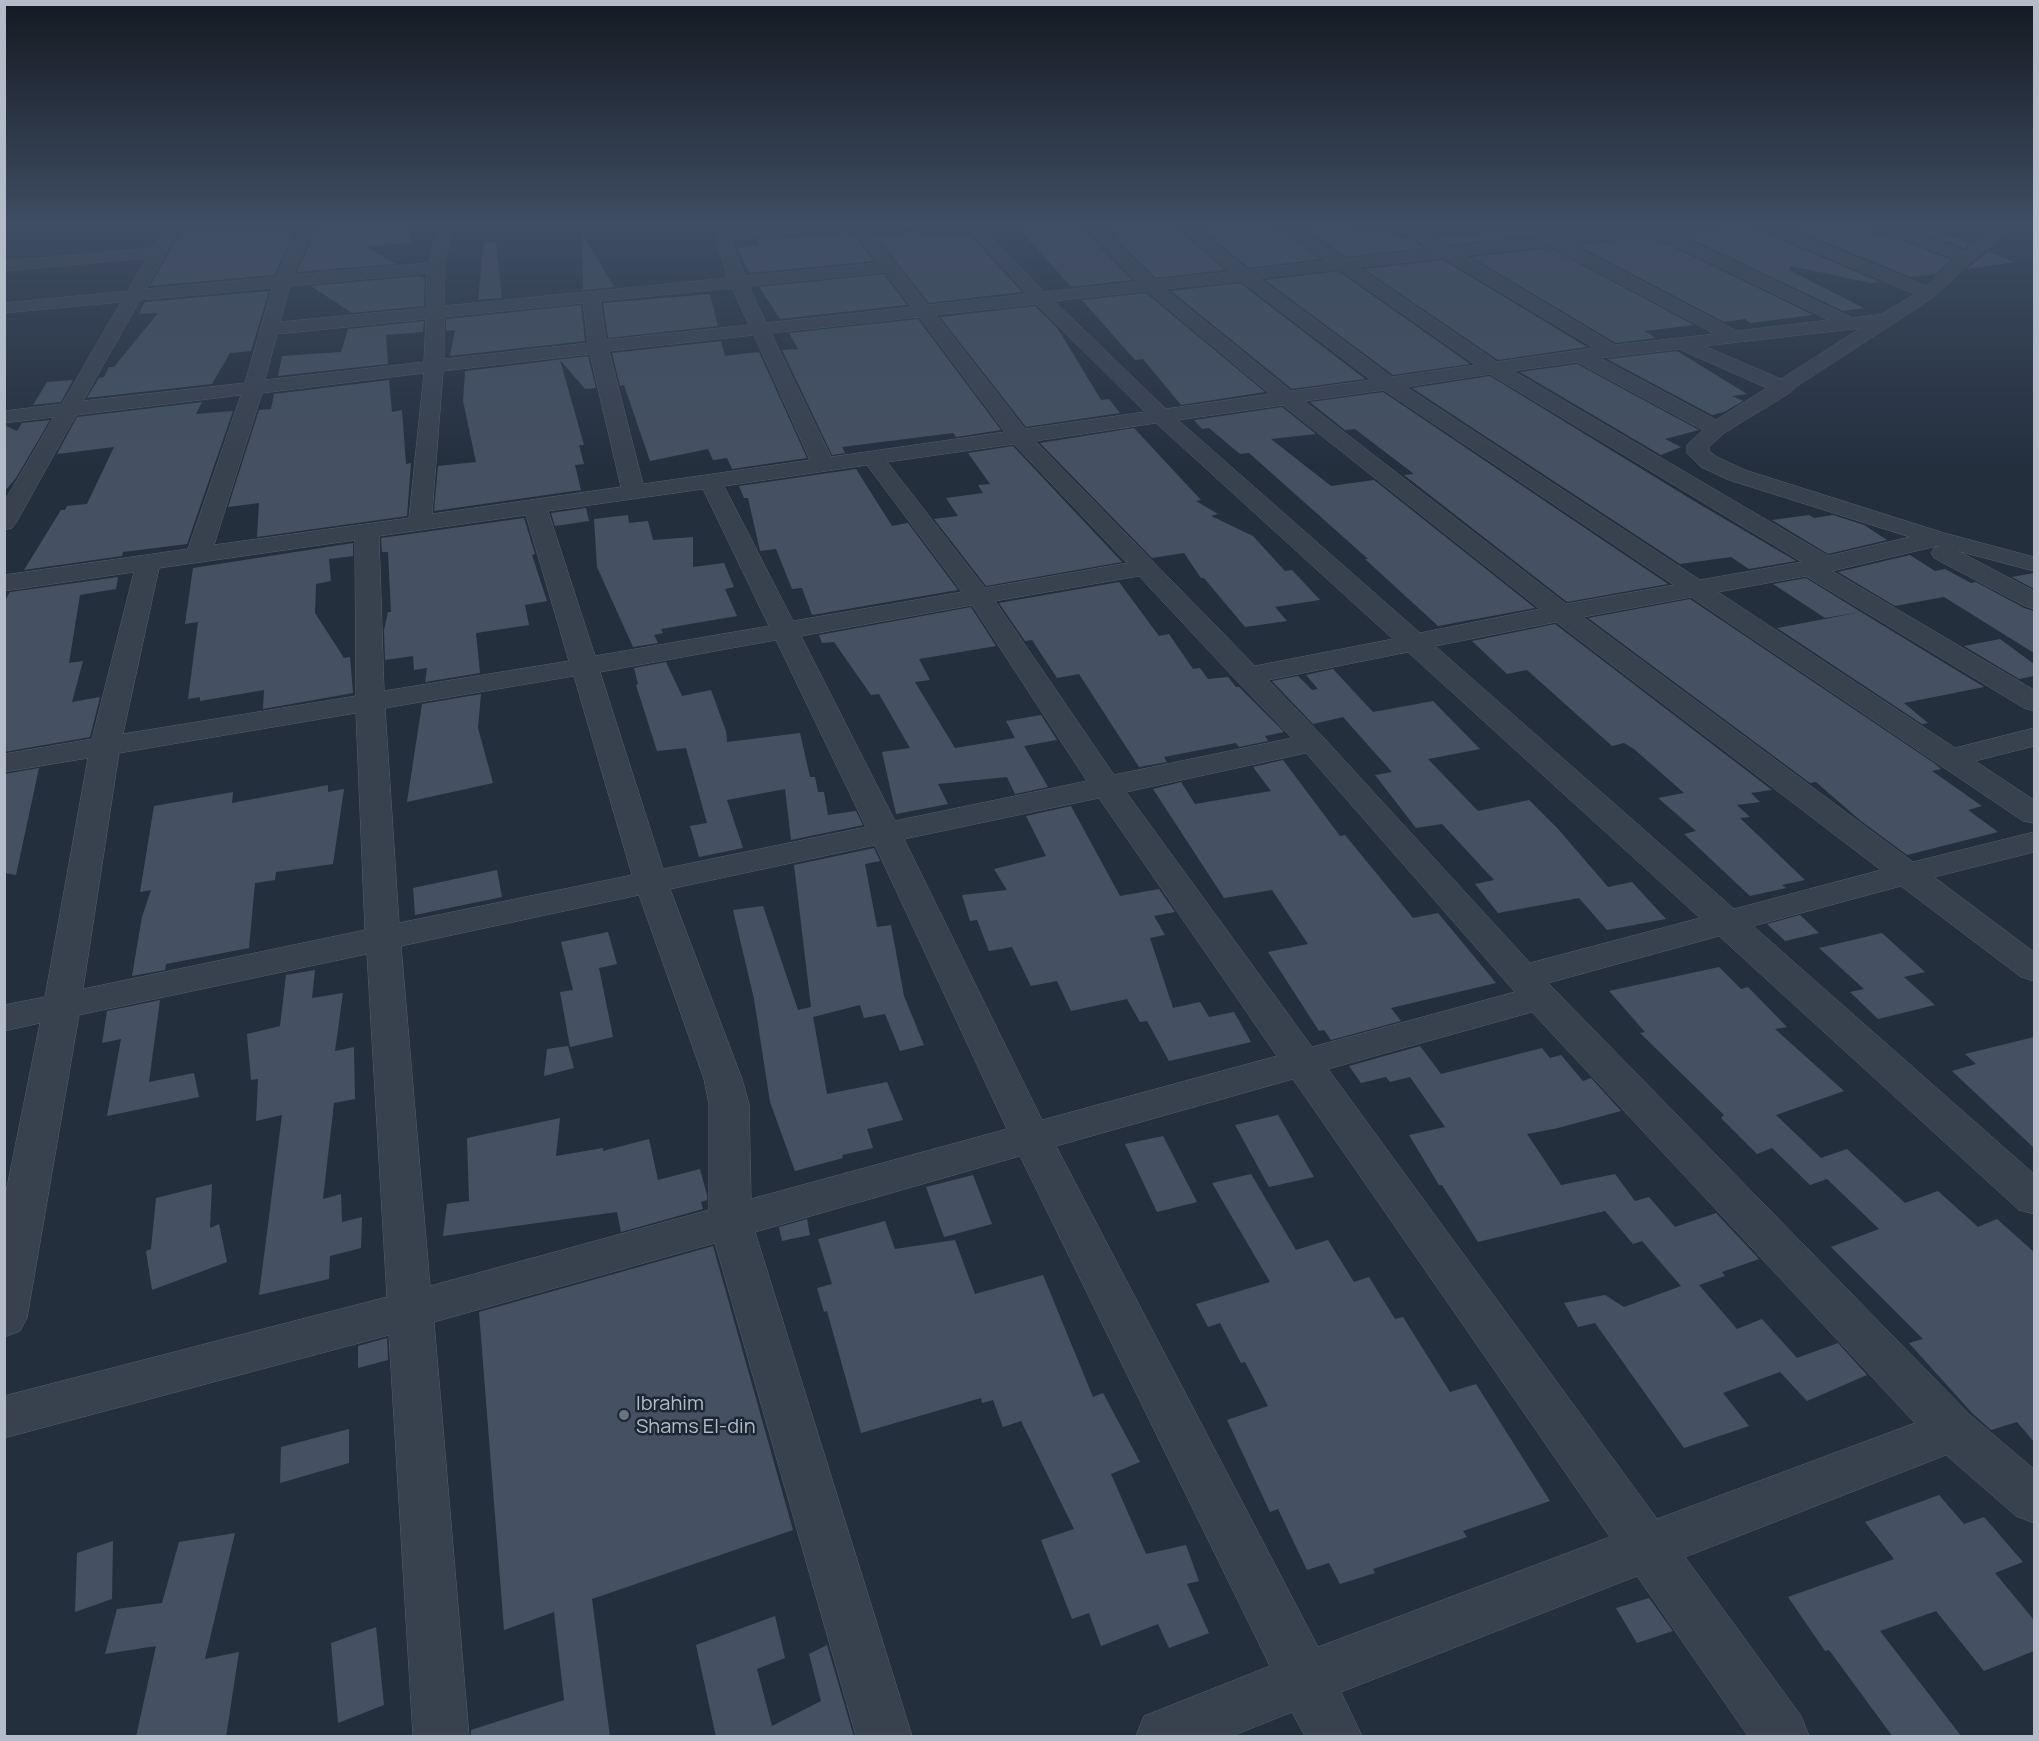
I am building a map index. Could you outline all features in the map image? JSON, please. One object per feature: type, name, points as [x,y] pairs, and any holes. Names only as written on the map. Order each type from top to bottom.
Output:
[{"type":"street","points":[[4,308],[45,304]]},
{"type":"street","points":[[4,523],[131,304]]},
{"type":"street","points":[[198,556],[253,388],[276,304]]},
{"type":"street","points":[[420,524],[434,367],[434,304]]},
{"type":"street","points":[[270,329],[515,304]]},
{"type":"street","points":[[592,304],[598,347],[634,492]]},
{"type":"street","points":[[748,304],[823,464]]},
{"type":"street","points":[[920,304],[1020,437],[1313,743],[1532,987],[1953,1430],[2034,1500]]},
{"type":"street","points":[[4,417],[985,304]]},
{"type":"street","points":[[1046,304],[1161,416],[2034,1198]]},
{"type":"street","points":[[1173,304],[1287,398],[1561,613],[2034,969]]},
{"type":"street","points":[[1283,304],[1389,384],[2034,814]]},
{"type":"street","points":[[1400,304],[1495,369],[1701,490],[1817,566],[2034,702]]},
{"type":"street","points":[[1532,304],[1612,351]]},
{"type":"street","points":[[1672,304],[1733,336]]},
{"type":"street","points":[[1810,304],[1849,323]]},
{"type":"street","points":[[1912,304],[1717,429],[1698,445],[1698,453],[1709,462],[1737,476],[1929,540],[2034,564]]},
{"type":"street","points":[[4,583],[1612,351],[1890,319]]},
{"type":"street","points":[[1679,342],[1784,388]]},
{"type":"street","points":[[1581,356],[1717,429]]},
{"type":"street","points":[[872,457],[979,597],[1106,786],[1781,1737]]},
{"type":"street","points":[[1701,490],[1737,476]]},
{"type":"street","points":[[710,480],[886,834],[1031,1138],[1334,1737]]},
{"type":"street","points":[[535,507],[651,882],[727,1092],[730,1221],[884,1737]]},
{"type":"street","points":[[367,532],[370,702],[383,938],[441,1737]]},
{"type":"street","points":[[1248,676],[1561,613],[1817,566],[1929,540],[2034,601]]},
{"type":"street","points":[[4,1318],[62,1006],[105,747],[148,564]]},
{"type":"street","points":[[4,763],[586,666],[783,629],[1144,567]]},
{"type":"street","points":[[1952,758],[2034,737]]},
{"type":"street","points":[[4,1018],[1313,743]]},
{"type":"street","points":[[4,1417],[411,1310],[1303,1062],[1726,922],[2034,842]]},
{"type":"street","points":[[1164,1737],[1305,1679],[1953,1430]]},
{"type":"building","points":[[144,304],[265,304],[251,351],[230,353],[212,384],[87,398],[99,378],[104,377],[109,367],[114,367],[158,313],[139,314]]},
{"type":"building","points":[[339,304],[424,304],[424,306],[352,313]]},
{"type":"building","points":[[603,304],[713,304],[718,326],[608,338]]},
{"type":"building","points":[[770,304],[907,305],[780,319]]},
{"type":"building","points":[[1086,304],[1160,304],[1265,392],[1181,405],[1143,359],[1135,360]]},
{"type":"building","points":[[1187,304],[1268,304],[1365,379],[1292,389]]},
{"type":"building","points":[[1298,304],[1385,304],[1470,364],[1393,375]]},
{"type":"building","points":[[1416,304],[1516,304],[1587,347],[1498,360]]},
{"type":"building","points":[[1551,304],[1655,304],[1694,325],[1645,331],[1656,338],[1616,343]]},
{"type":"building","points":[[1690,304],[1791,304],[1813,315],[1750,323],[1745,319],[1724,322]]},
{"type":"building","points":[[1829,304],[1857,304],[1864,308],[1843,311]]},
{"type":"building","points":[[581,305],[585,341],[450,356],[455,330],[446,331],[446,319]]},
{"type":"building","points":[[1035,306],[1058,329],[1101,400],[1109,399],[1120,413],[1026,427],[940,317]]},
{"type":"building","points":[[918,319],[1001,430],[956,437],[953,433],[842,447],[845,453],[832,455],[782,350],[798,349],[789,333]]},
{"type":"building","points":[[424,321],[423,332],[386,335],[388,364],[278,376],[282,356],[341,352],[348,329]]},
{"type":"building","points":[[721,341],[725,356],[759,352],[807,458],[732,469],[727,458],[713,460],[708,449],[650,461],[624,385],[620,386],[612,353]]},
{"type":"building","points":[[1677,351],[1747,394],[1732,396],[1743,401],[1724,412],[1712,415],[1607,359]]},
{"type":"building","points":[[588,356],[596,388],[585,389],[560,360],[584,445],[579,445],[584,464],[575,465],[581,490],[434,511],[438,466],[476,462],[463,401],[465,371]]},
{"type":"building","points":[[1577,364],[1699,430],[1665,439],[1681,447],[1661,455],[1520,372]]},
{"type":"building","points":[[1490,376],[1796,561],[1749,569],[1731,557],[1680,564],[1412,388]]},
{"type":"building","points":[[73,380],[61,402],[33,405],[47,382]]},
{"type":"building","points":[[389,380],[392,412],[402,410],[406,464],[411,463],[407,516],[257,537],[259,503],[228,507],[259,410],[271,409],[274,394]]},
{"type":"building","points":[[1383,392],[1668,584],[1567,602],[1404,475],[1414,474],[1355,429],[1345,430],[1310,402]]},
{"type":"building","points":[[202,402],[196,414],[233,411],[187,544],[123,552],[122,556],[24,570],[61,510],[65,510],[67,506],[87,504],[114,447],[57,454],[77,417]]},
{"type":"building","points":[[1282,407],[1316,434],[1271,439],[1331,486],[1374,480],[1535,608],[1438,626],[1365,559],[1368,559],[1249,453],[1240,454],[1209,428],[1202,429],[1194,420]]},
{"type":"building","points":[[50,420],[16,478],[4,492],[4,425],[17,431],[22,423]]},
{"type":"building","points":[[1134,428],[1201,500],[1196,501],[1218,514],[1211,516],[1253,536],[1285,571],[1292,570],[1320,600],[1275,607],[1287,621],[1245,627],[1204,578],[1201,578],[1184,553],[1152,558],[1040,443]]},
{"type":"building","points":[[1013,446],[1122,562],[986,586],[934,519],[958,516],[946,498],[983,493],[978,485],[990,484],[968,453]]},
{"type":"building","points":[[856,469],[892,526],[908,523],[958,590],[812,615],[802,588],[792,589],[776,549],[760,551],[748,498],[744,498],[739,486]]},
{"type":"building","points":[[586,508],[589,521],[555,526],[551,513]]},
{"type":"building","points":[[628,515],[629,523],[648,521],[653,540],[693,537],[693,567],[724,563],[734,587],[725,589],[737,616],[661,629],[663,633],[654,635],[658,643],[633,647],[597,567],[594,519]]},
{"type":"building","points":[[1809,515],[1814,518],[1833,515],[1864,525],[1887,540],[1828,554],[1772,520]]},
{"type":"building","points":[[524,518],[535,554],[532,555],[547,601],[525,605],[529,625],[476,633],[480,673],[425,682],[427,668],[414,670],[413,656],[385,660],[384,630],[388,612],[391,612],[388,552],[382,552],[381,538]]},
{"type":"building","points":[[353,543],[353,556],[329,559],[331,581],[316,584],[315,613],[344,658],[350,657],[353,693],[263,709],[264,690],[200,701],[200,697],[188,699],[198,622],[185,624],[193,568]]},
{"type":"building","points":[[1910,555],[1935,571],[1945,569],[2034,611],[2034,653],[1944,597],[1895,606],[1838,572]]},
{"type":"building","points":[[2034,573],[2034,589],[2012,577]]},
{"type":"building","points":[[118,577],[116,589],[80,595],[69,663],[83,661],[72,702],[100,697],[90,737],[4,752],[4,602],[10,592]]},
{"type":"building","points":[[1806,578],[1861,612],[1825,618],[1773,584]]},
{"type":"building","points":[[1119,582],[1159,636],[1169,634],[1193,669],[1200,668],[1208,679],[1228,677],[1284,732],[1265,736],[1268,741],[1239,747],[1236,743],[1164,757],[1167,762],[1139,767],[1079,674],[1057,678],[1032,640],[1025,641],[999,603]]},
{"type":"building","points":[[1690,599],[1934,763],[1941,769],[1932,771],[1982,806],[1968,810],[1998,832],[1907,855],[1861,821],[1816,782],[1810,783],[1588,618]]},
{"type":"building","points":[[971,607],[996,646],[919,659],[930,680],[915,682],[955,748],[1015,738],[1006,721],[1041,715],[1057,740],[1024,746],[1048,787],[1015,794],[1007,777],[938,784],[948,804],[896,814],[882,752],[910,748],[879,694],[871,695],[834,642],[822,643],[819,635]]},
{"type":"building","points":[[1861,612],[1984,687],[1904,703],[1928,723],[1922,724],[1777,628]]},
{"type":"building","points":[[1555,624],[1772,790],[1751,793],[1760,802],[1737,805],[1750,817],[1740,818],[1805,880],[1782,885],[1786,888],[1750,896],[1684,834],[1696,831],[1658,798],[1684,793],[1634,749],[1624,743],[1612,746],[1527,670],[1507,674],[1472,641]]},
{"type":"building","points":[[2000,639],[2034,664],[2034,676],[2019,679],[1964,646]]},
{"type":"building","points":[[666,662],[682,696],[711,690],[726,731],[727,742],[800,733],[810,777],[815,777],[818,792],[824,792],[828,815],[856,811],[863,825],[791,840],[785,789],[727,800],[743,848],[699,857],[690,826],[707,823],[686,748],[657,751],[636,685],[638,684],[634,668]]},
{"type":"building","points":[[1333,669],[1373,712],[1433,701],[1480,749],[1428,759],[1478,811],[1529,800],[1559,830],[1608,887],[1632,882],[1666,919],[1607,930],[1579,898],[1498,913],[1475,884],[1494,880],[1442,824],[1416,828],[1375,775],[1392,772],[1343,717],[1313,724],[1272,681],[1298,676],[1312,690],[1318,689],[1306,675]]},
{"type":"building","points":[[481,694],[478,728],[493,783],[407,802],[422,704]]},
{"type":"building","points":[[1283,760],[1340,836],[1345,835],[1413,918],[1438,913],[1496,983],[1391,1008],[1401,1021],[1331,1040],[1324,1030],[1319,1031],[1268,952],[1308,944],[1272,890],[1224,898],[1153,789],[1181,782],[1195,804],[1271,791],[1253,767]]},
{"type":"building","points":[[39,768],[16,875],[4,873],[4,774]]},
{"type":"building","points":[[328,785],[328,792],[344,789],[333,864],[276,872],[275,880],[255,883],[249,948],[166,964],[165,970],[132,976],[142,917],[151,890],[140,892],[154,806],[233,792],[232,803]]},
{"type":"building","points":[[1071,806],[1120,896],[1159,889],[1175,912],[1154,916],[1165,935],[1150,938],[1173,1008],[1200,1002],[1209,1017],[1234,1012],[1251,1042],[1169,1061],[1147,1021],[1140,1022],[1127,999],[1071,1011],[1057,981],[1031,986],[1012,947],[989,951],[977,920],[970,921],[962,895],[1007,890],[994,869],[1046,856],[1026,816]]},
{"type":"building","points":[[874,848],[880,861],[865,864],[877,927],[891,925],[904,996],[924,1045],[900,1051],[885,1014],[864,1018],[860,1005],[813,1017],[827,1094],[887,1082],[903,1120],[867,1129],[873,1148],[842,1155],[843,1158],[795,1171],[770,1102],[754,999],[733,910],[763,906],[798,1010],[811,1007],[794,865]]},
{"type":"building","points":[[497,870],[502,897],[415,915],[413,888]]},
{"type":"building","points":[[1800,915],[1819,933],[1785,941],[1767,924]]},
{"type":"building","points":[[608,932],[617,964],[599,968],[613,1037],[570,1047],[560,992],[573,990],[561,942]]},
{"type":"building","points":[[1882,933],[1925,972],[1904,977],[1935,1005],[1878,1019],[1850,992],[1864,989],[1819,948]]},
{"type":"building","points":[[1719,967],[1741,989],[1748,987],[1787,1027],[1775,1029],[1844,1091],[1776,1115],[1821,1158],[1847,1149],[1905,1203],[1938,1191],[1978,1227],[1997,1219],[2034,1252],[2034,1442],[2017,1422],[1991,1430],[1972,1413],[1909,1343],[1923,1339],[1831,1247],[1879,1229],[1827,1179],[1810,1185],[1772,1148],[1757,1154],[1721,1118],[1724,1115],[1640,1033],[1645,1032],[1609,991]]},
{"type":"building","points":[[315,970],[312,998],[343,993],[335,1051],[354,1047],[355,1099],[334,1103],[323,1199],[341,1194],[342,1222],[362,1217],[361,1248],[330,1256],[329,1279],[259,1295],[282,1115],[256,1121],[258,1079],[251,1080],[247,1034],[280,1026],[286,975]]},
{"type":"building","points":[[160,1000],[149,1082],[194,1073],[199,1097],[107,1116],[121,1039],[102,1043],[107,1011]]},
{"type":"building","points":[[2034,1037],[2034,1148],[1952,1071],[1976,1064],[1965,1054]]},
{"type":"building","points":[[568,1046],[574,1068],[544,1076],[547,1049]]},
{"type":"building","points":[[1420,1046],[1441,1074],[1542,1048],[1550,1058],[1561,1055],[1583,1081],[1591,1078],[1621,1111],[1527,1134],[1561,1185],[1615,1174],[1635,1201],[1649,1197],[1675,1227],[1716,1213],[1759,1259],[1722,1272],[1725,1276],[1699,1285],[1737,1329],[1762,1319],[1797,1358],[1838,1343],[1867,1375],[1807,1401],[1780,1372],[1723,1393],[1749,1426],[1684,1448],[1595,1323],[1578,1327],[1564,1303],[1605,1295],[1624,1307],[1681,1286],[1642,1241],[1633,1244],[1605,1211],[1478,1242],[1442,1185],[1439,1185],[1409,1135],[1445,1127],[1410,1077],[1390,1082],[1386,1077],[1361,1083],[1349,1066]]},
{"type":"building","points":[[1278,1115],[1314,1177],[1269,1187],[1235,1125]]},
{"type":"building","points":[[560,1118],[556,1156],[603,1148],[603,1151],[649,1139],[658,1180],[700,1169],[707,1195],[707,1200],[701,1202],[703,1209],[621,1232],[617,1212],[443,1236],[447,1204],[469,1201],[467,1138]]},
{"type":"building","points":[[1163,1136],[1197,1202],[1157,1212],[1125,1144]]},
{"type":"building","points":[[1251,1174],[1296,1250],[1328,1240],[1354,1282],[1369,1277],[1395,1319],[1403,1317],[1450,1392],[1476,1384],[1550,1501],[1463,1531],[1467,1537],[1373,1569],[1375,1573],[1340,1584],[1329,1563],[1307,1570],[1278,1509],[1270,1512],[1227,1420],[1268,1406],[1245,1362],[1241,1363],[1220,1323],[1208,1327],[1196,1304],[1270,1282],[1212,1183]]},
{"type":"building","points":[[973,1175],[992,1224],[944,1237],[926,1187]]},
{"type":"building","points":[[212,1184],[210,1228],[219,1224],[227,1262],[152,1290],[146,1251],[151,1249],[156,1198]]},
{"type":"building","points":[[807,1219],[810,1235],[782,1241],[779,1227]]},
{"type":"building","points":[[885,1221],[895,1249],[955,1240],[975,1294],[1043,1275],[1093,1397],[1103,1393],[1140,1462],[1111,1474],[1146,1554],[1186,1545],[1199,1581],[1187,1584],[1209,1633],[1169,1648],[1158,1624],[1101,1646],[1089,1613],[1072,1619],[1041,1540],[1074,1529],[1021,1421],[1003,1427],[993,1400],[982,1403],[981,1398],[861,1433],[827,1311],[824,1312],[817,1288],[832,1284],[818,1239]]},
{"type":"building","name":"Ibrahim Shams El-din","points":[[713,1246],[793,1530],[592,1599],[610,1737],[471,1737],[471,1730],[564,1700],[554,1612],[504,1630],[479,1312]]},
{"type":"building","points":[[387,1338],[388,1360],[358,1368],[358,1346]]},
{"type":"building","points":[[349,1429],[349,1463],[280,1483],[281,1447]]},
{"type":"building","points":[[1939,1495],[1964,1524],[1984,1517],[2023,1562],[1995,1573],[2034,1620],[2034,1651],[1984,1671],[1936,1611],[1880,1631],[1962,1737],[1893,1737],[1829,1650],[1825,1651],[1788,1597],[1894,1559],[1865,1522]]},
{"type":"building","points":[[235,1533],[205,1659],[239,1652],[226,1737],[136,1737],[156,1646],[105,1654],[117,1609],[162,1603],[179,1542]]},
{"type":"building","points":[[113,1541],[112,1599],[75,1612],[77,1553]]},
{"type":"building","points":[[1649,1598],[1673,1631],[1637,1643],[1616,1608]]},
{"type":"building","points":[[775,1616],[785,1658],[757,1669],[772,1726],[821,1701],[809,1654],[827,1645],[854,1737],[716,1737],[696,1645]]},
{"type":"building","points":[[376,1627],[384,1705],[338,1723],[331,1643]]},
{"type":"place","name":"Ibrahim Shams El-din","points":[[624,1415]]}]
